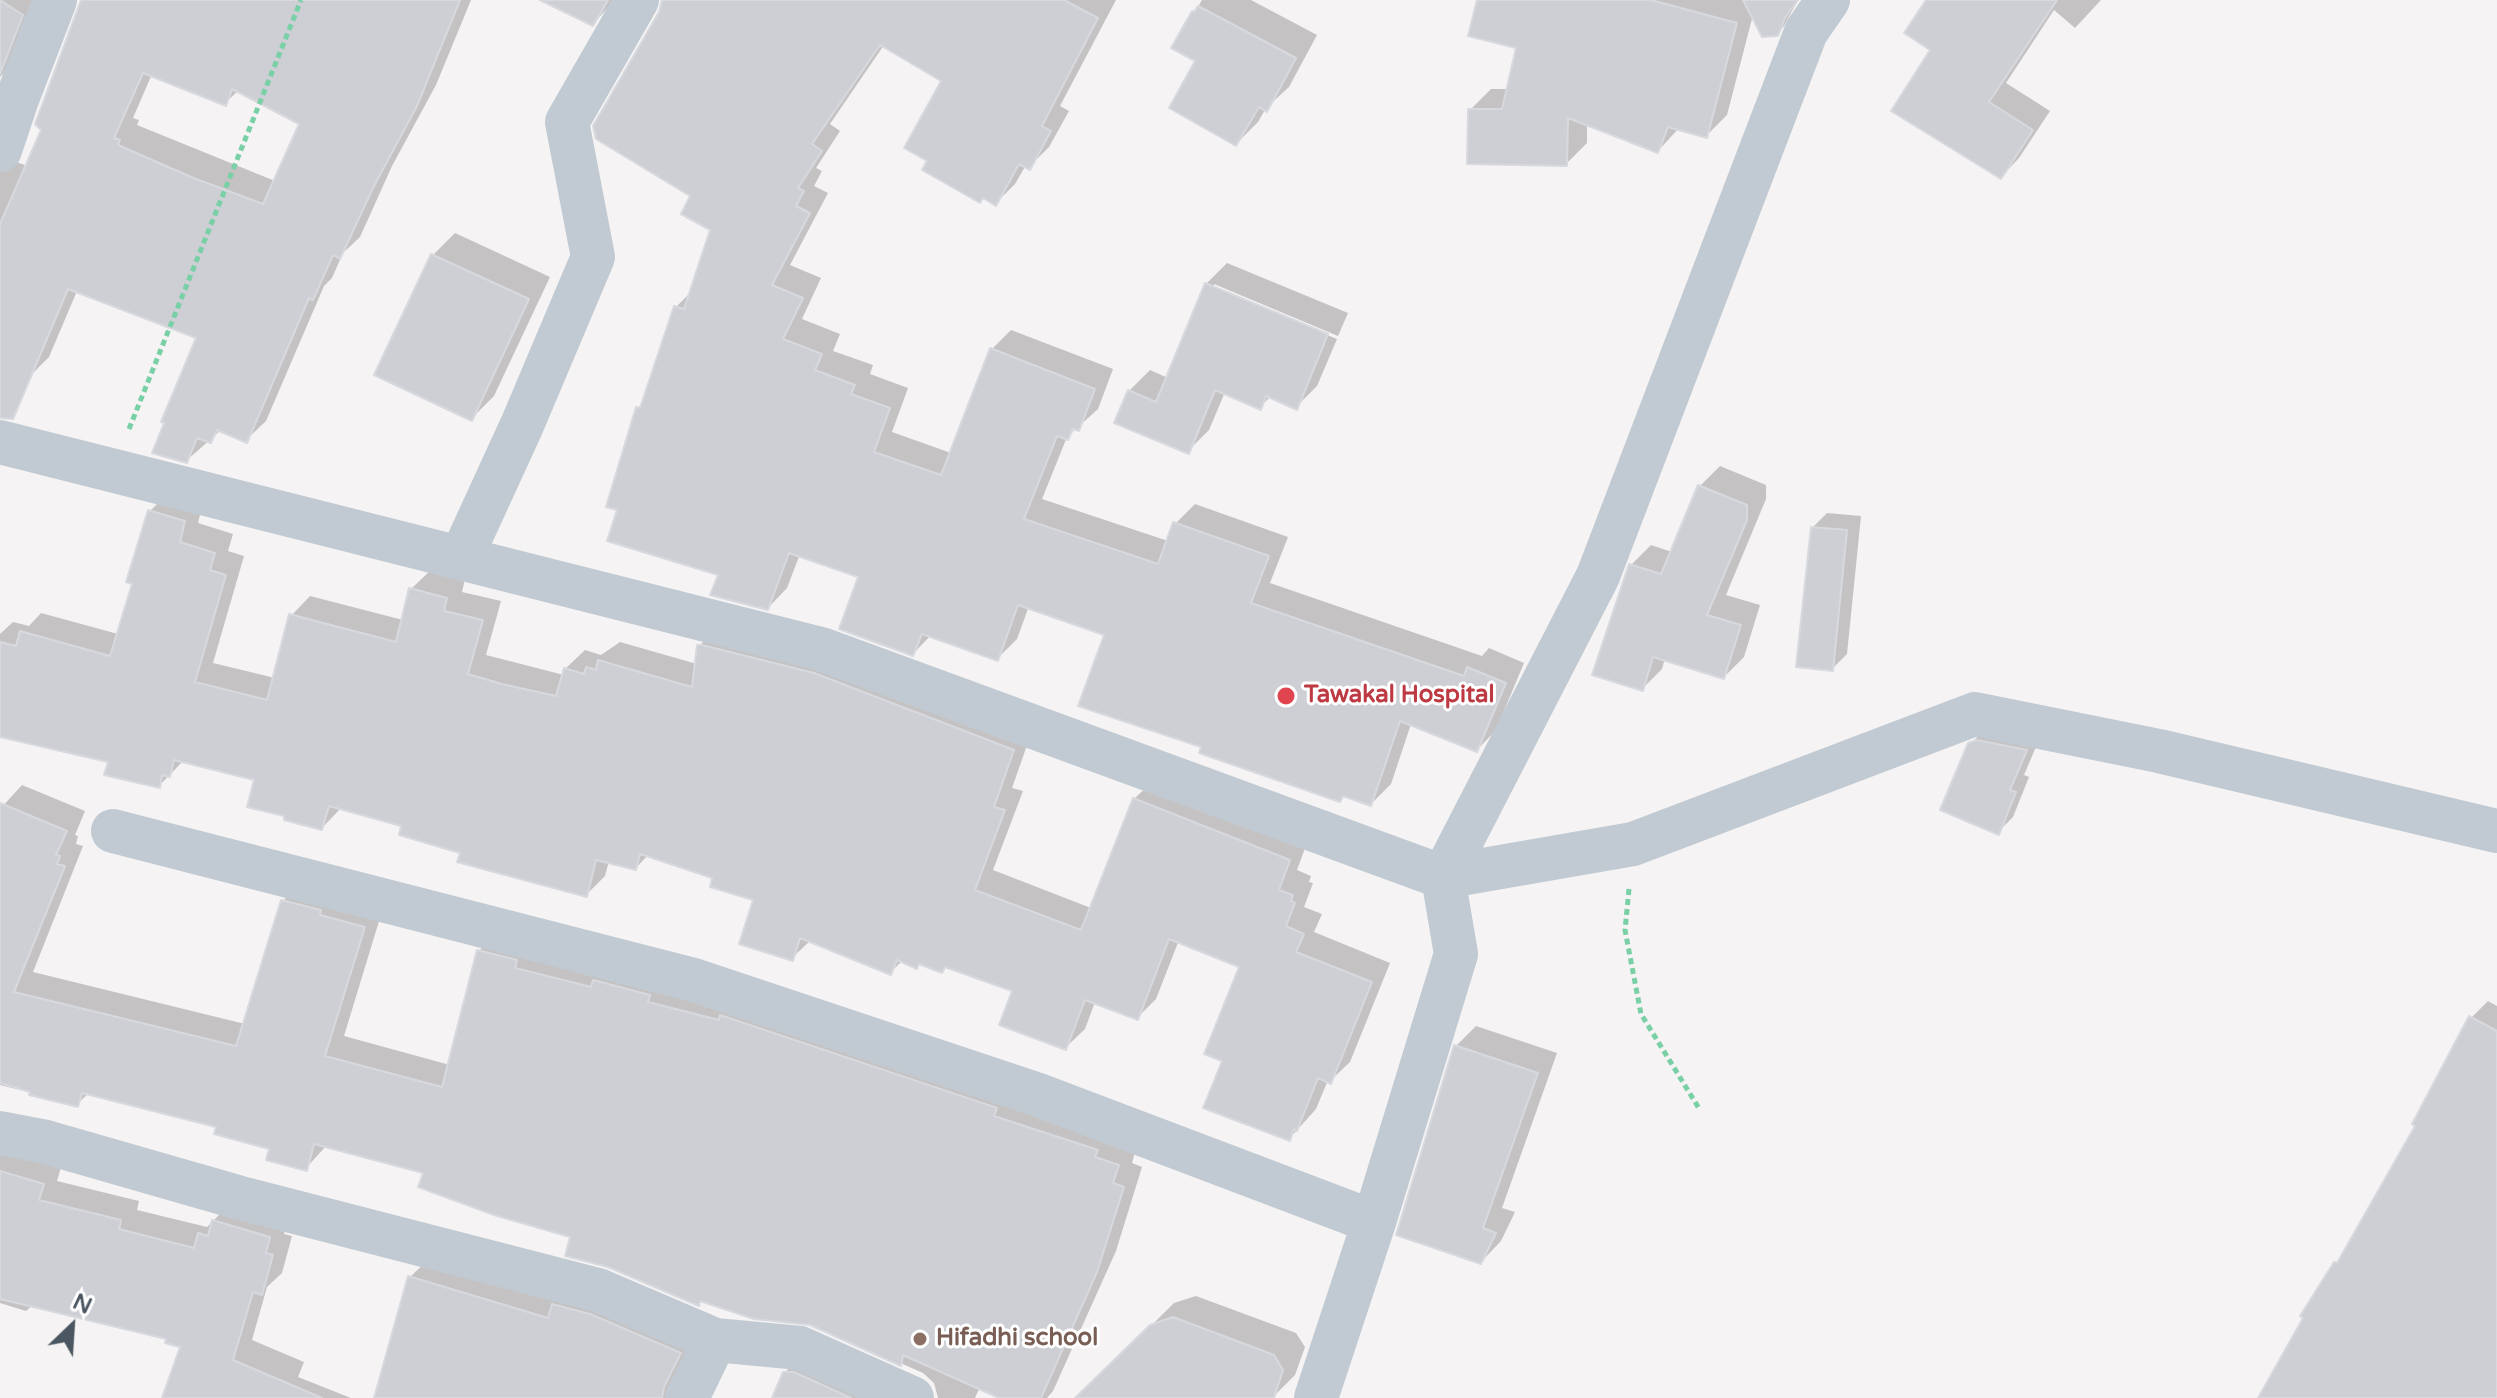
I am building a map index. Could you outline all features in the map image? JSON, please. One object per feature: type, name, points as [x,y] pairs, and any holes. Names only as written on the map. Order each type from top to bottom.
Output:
[{"type":"street","points":[[0,150],[55,0]]},
{"type":"street","points":[[461,558],[522,425],[593,257],[567,122],[637,0]]},
{"type":"street","points":[[1316,1398],[1456,954],[1443,877],[1598,576],[1806,32],[1824,2]]},
{"type":"street","points":[[0,442],[821,649],[1443,877],[1633,844],[1975,714],[2159,751],[2497,831]]},
{"type":"street","points":[[113,831],[694,980],[1036,1094],[1374,1222]]},
{"type":"street","points":[[0,1133],[42,1141],[237,1197],[598,1290],[715,1340],[800,1348],[912,1398]]},
{"type":"street","points":[[687,1398],[715,1340]]},
{"type":"path","points":[[113,470],[301,0]]},
{"type":"path","points":[[1633,844],[1625,930],[1641,1014],[1700,1110]]},
{"type":"building","points":[[0,0],[23,15],[0,74]]},
{"type":"building","points":[[81,0],[460,0],[417,106],[373,188],[340,259],[333,255],[313,300],[309,298],[247,443],[217,430],[211,443],[197,438],[187,463],[152,453],[164,423],[161,422],[196,338],[68,289],[13,419],[0,418],[0,224],[41,130],[35,124]],"holes":[[[143,73],[226,106],[232,89],[299,124],[263,204],[118,145],[120,140],[114,138]]]},
{"type":"building","points":[[540,0],[608,0],[593,26]]},
{"type":"building","points":[[662,0],[1064,0],[1098,18],[1042,126],[1051,131],[1030,170],[1019,164],[996,206],[983,198],[980,203],[922,170],[927,161],[904,148],[941,81],[880,45],[812,144],[822,151],[798,188],[804,191],[796,206],[810,213],[772,285],[803,298],[783,339],[822,354],[815,370],[855,385],[851,394],[890,408],[874,452],[941,475],[990,348],[1095,389],[1079,431],[1073,429],[1068,440],[1057,436],[1024,519],[1158,564],[1173,522],[1269,556],[1251,603],[1464,676],[1467,667],[1506,683],[1477,752],[1400,721],[1371,806],[1343,796],[1340,802],[1199,753],[1201,747],[1078,706],[1104,635],[1018,605],[998,661],[922,634],[913,656],[839,629],[858,577],[789,553],[768,610],[710,595],[718,575],[607,541],[617,510],[606,507],[636,407],[640,408],[674,306],[684,309],[710,230],[681,214],[690,196],[596,139],[593,126],[659,12]]},
{"type":"building","points":[[1477,0],[1651,0],[1737,23],[1707,138],[1668,127],[1658,153],[1568,118],[1567,166],[1467,164],[1468,109],[1502,109],[1516,48],[1468,36]]},
{"type":"building","points":[[1743,0],[1798,0],[1785,18],[1778,36],[1762,37]]},
{"type":"building","points":[[1926,0],[2057,0],[1989,102],[2033,130],[2001,179],[1891,111],[1930,50],[1904,33]]},
{"type":"building","points":[[1198,6],[1296,58],[1267,112],[1259,107],[1236,146],[1169,108],[1195,61],[1171,48]]},
{"type":"building","points":[[431,254],[529,299],[472,421],[374,375]]},
{"type":"building","points":[[1205,283],[1328,334],[1297,410],[1266,396],[1261,410],[1215,390],[1189,454],[1114,423],[1128,390],[1156,402]]},
{"type":"building","points":[[1698,485],[1747,505],[1747,520],[1707,615],[1741,625],[1724,679],[1653,657],[1643,691],[1592,675],[1629,564],[1661,574]]},
{"type":"building","points":[[148,510],[185,521],[180,542],[215,553],[210,570],[226,575],[195,682],[267,700],[289,614],[396,642],[409,588],[447,598],[444,611],[483,620],[468,674],[502,684],[556,696],[564,668],[584,674],[586,667],[596,670],[598,660],[692,687],[697,645],[702,645],[814,673],[1014,750],[994,807],[1005,810],[975,890],[1081,930],[1133,798],[1290,860],[1279,890],[1293,895],[1291,901],[1295,903],[1286,926],[1304,934],[1296,952],[1372,982],[1331,1084],[1318,1078],[1290,1141],[1203,1108],[1222,1061],[1204,1054],[1239,967],[1169,939],[1138,1020],[1085,1000],[1066,1050],[999,1025],[1012,991],[945,967],[942,973],[919,964],[917,969],[897,960],[891,975],[800,938],[793,961],[739,944],[753,900],[710,887],[712,878],[640,854],[636,870],[596,860],[587,897],[457,862],[460,853],[399,835],[401,826],[329,806],[322,830],[247,807],[254,780],[174,760],[170,777],[162,775],[160,788],[104,775],[108,762],[0,737],[0,642],[16,646],[20,631],[110,656],[132,584],[126,582]]},
{"type":"building","points":[[1811,527],[1847,530],[1833,671],[1796,667]]},
{"type":"building","points":[[1977,740],[2027,750],[2010,790],[2016,792],[1999,835],[1940,810],[1968,743]]},
{"type":"building","points":[[0,803],[67,831],[56,855],[60,856],[57,864],[65,866],[14,992],[236,1046],[281,900],[321,910],[320,915],[365,927],[325,1056],[442,1087],[477,950],[517,960],[515,968],[591,987],[593,980],[650,995],[648,1002],[719,1020],[720,1015],[997,1108],[994,1116],[1098,1150],[1095,1157],[1119,1165],[1113,1183],[1124,1187],[1097,1272],[1041,1398],[999,1398],[903,1355],[901,1366],[810,1325],[754,1319],[700,1301],[699,1306],[608,1267],[565,1256],[570,1237],[494,1215],[418,1187],[423,1173],[314,1144],[307,1171],[266,1160],[269,1149],[214,1134],[216,1127],[82,1093],[78,1107],[29,1095],[30,1092],[0,1083]]},
{"type":"building","points":[[2469,1016],[2497,1031],[2497,1398],[2258,1398],[2303,1318],[2300,1316],[2334,1262],[2337,1263],[2415,1126],[2412,1124]]},
{"type":"building","points":[[1454,1045],[1538,1073],[1483,1228],[1496,1233],[1481,1264],[1396,1235]]},
{"type":"building","points":[[0,1171],[44,1184],[39,1200],[121,1220],[119,1229],[194,1248],[198,1233],[208,1236],[212,1220],[270,1237],[266,1253],[273,1255],[262,1295],[253,1292],[233,1360],[322,1398],[162,1398],[180,1347],[165,1343],[166,1339],[0,1299]]},
{"type":"building","points":[[408,1276],[548,1318],[552,1304],[590,1314],[681,1353],[664,1387],[662,1398],[374,1398]]},
{"type":"building","points":[[1173,1317],[1274,1355],[1283,1370],[1274,1398],[1075,1398],[1150,1325]]},
{"type":"building","points":[[783,1372],[794,1372],[851,1398],[772,1398]]},
{"type":"place","name":"Tawakal Hospital","points":[[1286,696]]},
{"type":"place","name":"Hifadhi school","points":[[920,1339]]}]
